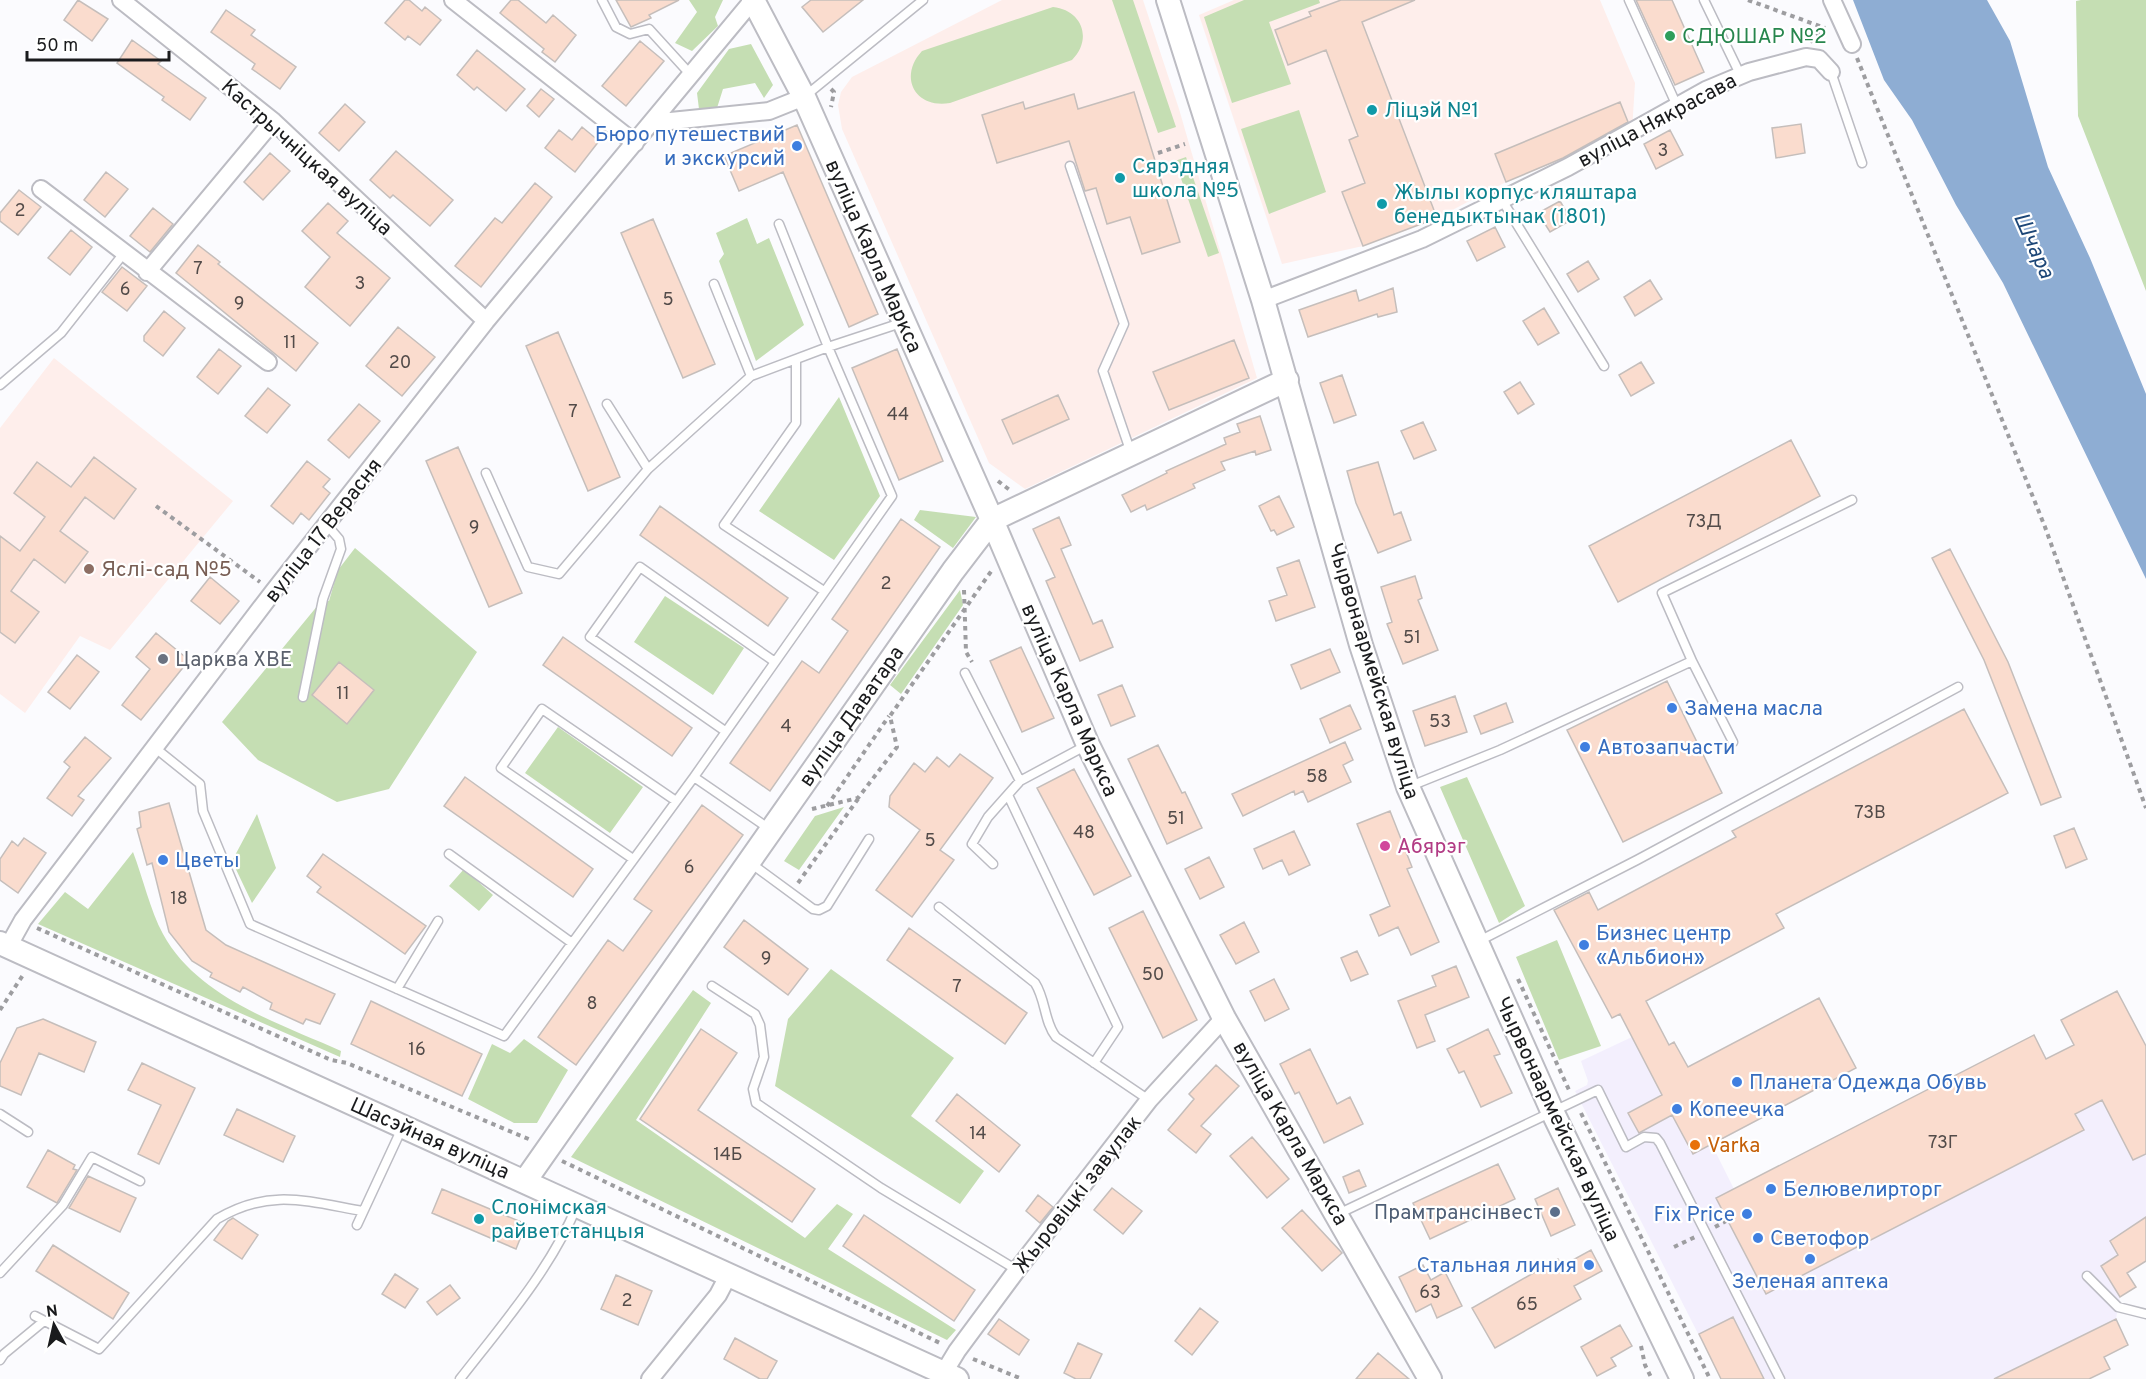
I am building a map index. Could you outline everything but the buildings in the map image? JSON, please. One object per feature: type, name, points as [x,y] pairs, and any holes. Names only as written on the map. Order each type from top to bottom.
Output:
[{"type":"street","name":"Кастрычніцкая вуліца","points":[[121,0],[273,121],[486,321]]},
{"type":"street","points":[[453,0],[635,143]]},
{"type":"street","name":"вуліца 17 Верасня","points":[[3,951],[23,920],[154,747],[486,321],[753,0]]},
{"type":"street","name":"вуліца Карла Маркса","points":[[753,0],[804,97],[992,520],[1088,745],[1224,1018],[1338,1214],[1430,1379]]},
{"type":"street","name":"Чырвонаармейская вуліца","points":[[1168,0],[1287,380],[1361,645],[1408,787],[1553,1113],[1682,1379]]},
{"type":"street","points":[[1832,0],[1852,44]]},
{"type":"street","name":"вуліца Някрасава","points":[[1263,300],[1422,239],[1568,167],[1706,90],[1780,62],[1806,57],[1819,59],[1831,72]]},
{"type":"street","points":[[651,123],[769,111],[804,97]]},
{"type":"street","points":[[147,272],[273,121]]},
{"type":"street","points":[[41,189],[268,362]]},
{"type":"street","name":"вуліца Даватара","points":[[525,1181],[559,1153],[748,862],[952,571],[992,520],[1287,380]]},
{"type":"street","name":"Шасэйная вуліца","points":[[3,951],[577,1204],[947,1377]]},
{"type":"street","name":"Жыровіцкі завулак","points":[[947,1377],[957,1351],[1017,1270],[1149,1100],[1224,1018]]},
{"type":"street","points":[[650,1379],[718,1294],[728,1276]]},
{"type":"lane","points":[[602,0],[616,27],[630,34],[649,29],[690,74]]},
{"type":"lane","points":[[804,97],[923,0]]},
{"type":"lane","points":[[1629,0],[1677,106]]},
{"type":"lane","points":[[1704,0],[1737,68]]},
{"type":"lane","name":"вуліца Някрасава","points":[[1831,72],[1862,162]]},
{"type":"lane","points":[[1070,166],[1124,324],[1102,371],[1132,453]]},
{"type":"lane","points":[[1502,200],[1604,366]]},
{"type":"lane","points":[[154,747],[200,784],[203,811],[250,924],[504,1036],[694,777],[724,731],[892,496],[828,347],[779,224]]},
{"type":"lane","points":[[0,385],[61,333],[124,254]]},
{"type":"lane","points":[[714,284],[751,376]]},
{"type":"lane","points":[[486,473],[528,567],[559,574],[648,469],[751,376],[904,322]]},
{"type":"lane","points":[[796,361],[796,423],[724,525],[824,591]]},
{"type":"lane","points":[[607,404],[648,469]]},
{"type":"lane","points":[[1733,742],[1692,661],[1662,593],[1852,500]]},
{"type":"lane","points":[[303,697],[323,599],[341,549],[339,539],[327,525]]},
{"type":"lane","points":[[724,731],[590,637],[640,567],[775,662]]},
{"type":"lane","points":[[1408,787],[1500,750],[1692,661]]},
{"type":"lane","points":[[965,673],[1020,781]]},
{"type":"lane","points":[[1476,942],[1637,860],[1958,687]]},
{"type":"lane","points":[[633,859],[501,768],[542,709],[676,801]]},
{"type":"lane","points":[[993,864],[972,844],[988,817],[1020,781],[1088,745]]},
{"type":"lane","points":[[694,777],[771,830]]},
{"type":"lane","points":[[1008,795],[1118,1027],[1094,1063]]},
{"type":"lane","points":[[748,862],[813,909],[819,910],[827,906],[869,839]]},
{"type":"lane","points":[[448,854],[572,943]]},
{"type":"lane","points":[[939,907],[1035,982],[1041,992],[1051,1031],[1056,1037],[1149,1100]]},
{"type":"lane","points":[[397,988],[438,921]]},
{"type":"lane","points":[[711,986],[755,1014],[760,1025],[764,1057],[753,1089],[756,1103],[881,1188],[1017,1270]]},
{"type":"lane","points":[[1338,1214],[1598,1090],[1626,1147],[1644,1137],[1656,1138],[1660,1143],[1780,1379]]},
{"type":"lane","points":[[0,1114],[28,1131]]},
{"type":"lane","points":[[357,1225],[403,1126]]},
{"type":"lane","points":[[0,1273],[63,1205],[92,1157],[140,1181]]},
{"type":"lane","points":[[35,1316],[99,1349],[217,1219],[238,1206],[286,1197],[362,1211]]},
{"type":"lane","points":[[460,1379],[523,1298],[569,1223],[577,1204]]},
{"type":"lane","points":[[2087,1276],[2118,1307],[2146,1314]]},
{"type":"lane","points":[[0,1360],[44,1321]]},
{"type":"path","points":[[1748,0],[1826,28]]},
{"type":"path","points":[[1804,47],[1833,22]]},
{"type":"path","points":[[1852,44],[2045,527],[2146,807]]},
{"type":"path","points":[[1158,153],[1185,144]]},
{"type":"path","points":[[990,475],[1012,492],[1018,507]]},
{"type":"path","points":[[156,506],[273,592]]},
{"type":"path","points":[[826,806],[994,566],[999,576]]},
{"type":"path","points":[[964,588],[966,652],[977,672]]},
{"type":"path","points":[[791,893],[897,747],[890,716]]},
{"type":"path","points":[[807,810],[858,798]]},
{"type":"path","points":[[23,920],[331,1060],[347,1063],[487,1120],[559,1153],[580,1172],[957,1351],[1022,1379]]},
{"type":"path","points":[[1516,975],[1710,1379]]},
{"type":"path","points":[[0,1010],[22,977]]},
{"type":"path","points":[[1674,1247],[1693,1237]]},
{"type":"shaded area","points":[[1002,0],[1143,0],[1179,109],[1257,378],[1025,489],[989,463],[842,129],[838,105],[841,92],[852,77]]},
{"type":"shaded area","points":[[1234,0],[1600,0],[1635,83],[1632,131],[1506,182],[1437,218],[1363,246],[1282,264],[1199,15]]},
{"type":"shaded area","name":"Яслі-сад №5","points":[[54,358],[233,501],[110,650],[80,636],[25,713],[0,694],[0,428]]},
{"type":"shaded area","points":[[2117,991],[2146,1046],[2146,1217],[2127,1273],[2136,1287],[2120,1297],[2116,1319],[2128,1345],[2105,1357],[2110,1369],[2089,1379],[1721,1379],[1575,1091],[1587,1085],[1588,1081],[1581,1061],[1632,1037],[1643,1059],[1674,1042],[1688,1067],[1819,998],[1856,1068],[1712,1145],[1734,1189],[2034,1035],[2047,1059],[2073,1045],[2061,1020]]},
{"type":"green space","points":[[689,0],[723,0],[715,17],[718,26],[692,51],[675,43],[697,12]]},
{"type":"green space","points":[[1112,0],[1133,0],[1176,127],[1158,133]]},
{"type":"green space","points":[[1244,0],[1319,0],[1320,3],[1269,22],[1291,84],[1232,103],[1204,17]]},
{"type":"green space","points":[[2146,0],[2146,291],[2078,116],[2076,1]]},
{"type":"green space","points":[[1053,7],[1071,14],[1081,27],[1082,43],[1072,60],[950,103],[938,104],[927,101],[914,89],[911,71],[922,51]]},
{"type":"green space","points":[[751,44],[773,85],[764,98],[755,83],[723,89],[717,108],[699,109],[697,93],[729,49]]},
{"type":"green space","points":[[1299,110],[1326,192],[1269,214],[1241,129]]},
{"type":"green space","points":[[1186,157],[1219,253],[1208,257],[1175,161]]},
{"type":"green space","points":[[747,218],[757,244],[769,238],[804,325],[756,361],[719,261],[724,254],[716,233]]},
{"type":"green space","points":[[839,397],[880,496],[834,560],[759,511]]},
{"type":"green space","points":[[920,510],[976,517],[953,548],[914,520]]},
{"type":"green space","points":[[355,548],[477,652],[389,789],[337,802],[258,760],[222,722],[323,599],[329,601],[338,570]]},
{"type":"green space","points":[[960,590],[963,605],[901,694],[890,685]]},
{"type":"green space","points":[[665,596],[744,648],[713,695],[634,642]]},
{"type":"green space","points":[[558,727],[643,787],[610,833],[525,773]]},
{"type":"green space","points":[[1467,777],[1525,906],[1499,923],[1440,787]]},
{"type":"green space","points":[[844,807],[799,870],[784,861],[815,816]]},
{"type":"green space","points":[[257,814],[276,868],[252,903],[232,861]]},
{"type":"green space","points":[[133,852],[158,925],[178,956],[197,975],[218,992],[242,1006],[341,1051],[340,1057],[38,924],[65,892],[88,909]]},
{"type":"green space","points":[[464,869],[493,895],[479,911],[449,886]]},
{"type":"green space","points":[[1557,940],[1601,1046],[1559,1060],[1516,957]]},
{"type":"green space","points":[[831,969],[954,1058],[911,1116],[984,1171],[960,1204],[775,1086],[788,1019]]},
{"type":"green space","points":[[693,990],[711,1003],[636,1120],[805,1238],[837,1204],[853,1214],[828,1249],[956,1330],[947,1340],[571,1157]]},
{"type":"green space","points":[[524,1039],[568,1070],[537,1123],[514,1123],[468,1099],[492,1044],[510,1053]]},
{"type":"water","name":"Шчара","points":[[1853,0],[1987,0],[2010,41],[2048,167],[2090,258],[2146,394],[2146,579],[2003,283],[1956,205],[1912,120],[1884,80]]},
{"type":"place","name":"СДЮШАР №2","points":[[1670,36]]},
{"type":"place","name":"Ліцэй №1","points":[[1372,110]]},
{"type":"place","name":"Бюро путешествий и экскурсий","points":[[797,146]]},
{"type":"place","name":"Сярэдняя школа №5","points":[[1120,178]]},
{"type":"place","name":"Жылы корпус кляштара бенедыктынак (1801)","points":[[1382,204]]},
{"type":"place","name":"Яслі-сад №5","points":[[89,569]]},
{"type":"place","name":"Царква ХВЕ","points":[[163,659]]},
{"type":"place","name":"Замена масла","points":[[1672,708]]},
{"type":"place","name":"Автозапчасти","points":[[1585,747]]},
{"type":"place","name":"Абярэг","points":[[1385,846]]},
{"type":"place","name":"Цветы","points":[[163,860]]},
{"type":"place","name":"Бизнес центр «Альбион»","points":[[1584,945]]},
{"type":"place","name":"Планета Одежда Обувь","points":[[1737,1082]]},
{"type":"place","name":"Копеечка","points":[[1677,1109]]},
{"type":"place","name":"Varka","points":[[1695,1145]]},
{"type":"place","name":"Белювелирторг","points":[[1771,1189]]},
{"type":"place","name":"Прамтрансінвест","points":[[1555,1212]]},
{"type":"place","name":"Fix Price","points":[[1747,1214]]},
{"type":"place","name":"Слонімская райветстанцыя","points":[[479,1219]]},
{"type":"place","name":"Светофор","points":[[1758,1238]]},
{"type":"place","name":"Зеленая аптека","points":[[1810,1259]]},
{"type":"place","name":"Стальная линия","points":[[1589,1265]]}]
